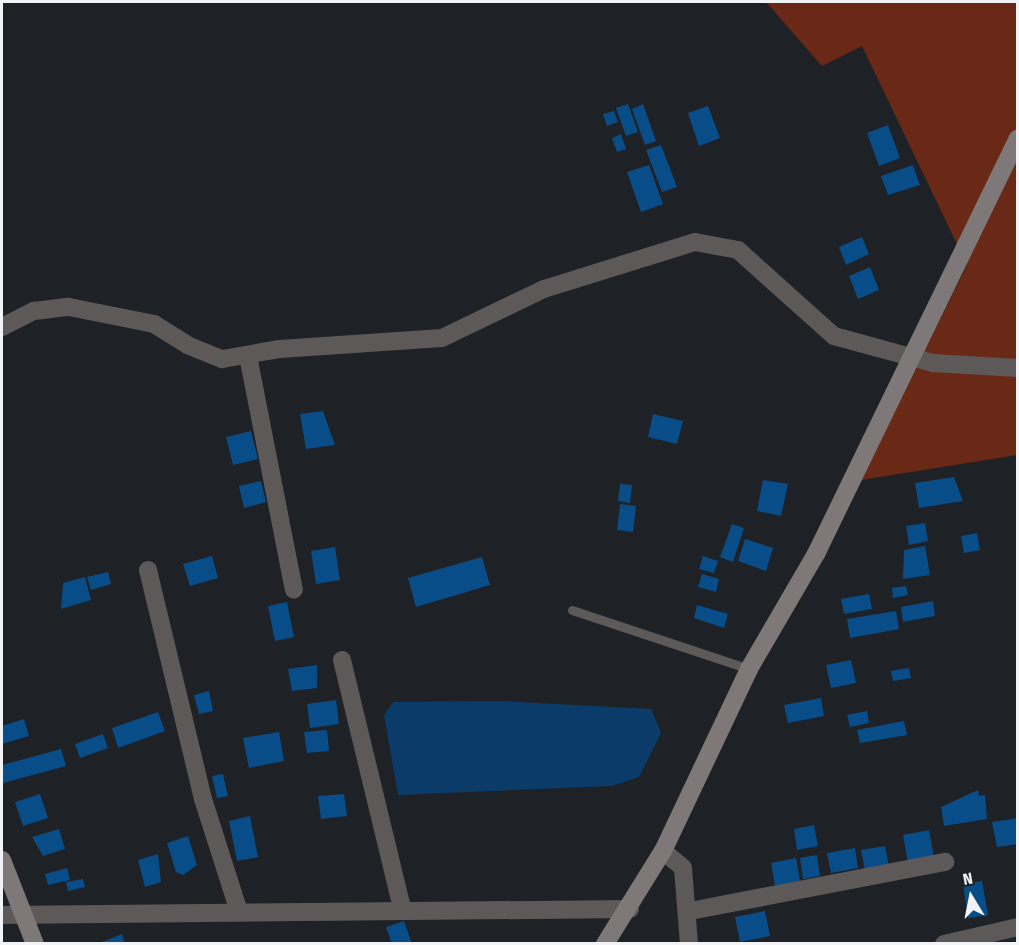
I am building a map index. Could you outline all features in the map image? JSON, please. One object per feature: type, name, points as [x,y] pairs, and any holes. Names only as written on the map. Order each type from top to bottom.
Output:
[{"type":"street","points":[[605,944],[630,909],[663,851],[749,669],[816,554],[907,357],[1017,138]]},
{"type":"street","points":[[2,327],[34,310],[69,307],[154,324],[187,345],[222,359],[442,338],[544,289],[695,242],[738,250],[834,336],[907,357],[1017,368]]},
{"type":"street","points":[[248,356],[294,590]]},
{"type":"street","points":[[148,570],[203,799],[239,912]]},
{"type":"street","points":[[342,660],[402,908]]},
{"type":"street","points":[[663,851],[683,868],[690,911],[689,944]]},
{"type":"street","points":[[2,860],[35,944]]},
{"type":"street","points":[[690,911],[945,862]]},
{"type":"street","points":[[2,915],[402,908],[630,909]]},
{"type":"street","points":[[944,944],[1017,927]]},
{"type":"lane","points":[[572,610],[749,669]]},
{"type":"shaded area","points":[[766,2],[1017,2],[1017,455],[861,480],[967,265],[862,46],[822,66]]},
{"type":"water","points":[[500,701],[651,709],[661,733],[639,777],[612,786],[398,795],[384,715],[393,702]]},
{"type":"building","points":[[628,104],[638,132],[626,136],[616,108]]},
{"type":"building","points":[[643,104],[656,141],[645,145],[632,109]]},
{"type":"building","points":[[708,106],[720,138],[699,146],[688,113]]},
{"type":"building","points":[[614,111],[618,122],[607,126],[603,114]]},
{"type":"building","points":[[888,125],[900,158],[879,166],[867,133]]},
{"type":"building","points":[[621,134],[626,149],[617,152],[612,138]]},
{"type":"building","points":[[661,145],[677,187],[662,192],[646,150]]},
{"type":"building","points":[[649,165],[663,204],[641,212],[627,172]]},
{"type":"building","points":[[913,165],[920,185],[888,195],[881,176]]},
{"type":"building","points":[[862,237],[869,254],[846,265],[839,247]]},
{"type":"building","points":[[870,267],[879,290],[858,299],[849,276]]},
{"type":"building","points":[[323,411],[335,445],[306,449],[300,414]]},
{"type":"building","points":[[653,414],[683,421],[677,444],[648,437]]},
{"type":"building","points":[[251,431],[258,459],[233,465],[226,437]]},
{"type":"building","points":[[954,477],[963,501],[919,508],[915,483]]},
{"type":"building","points":[[763,480],[788,484],[781,516],[757,511]]},
{"type":"building","points":[[261,481],[266,502],[244,508],[239,486]]},
{"type":"building","points":[[620,484],[632,485],[630,503],[618,501]]},
{"type":"building","points":[[620,504],[636,506],[633,532],[617,530]]},
{"type":"building","points":[[925,523],[928,541],[909,545],[906,526]]},
{"type":"building","points":[[732,524],[744,528],[733,562],[720,557]]},
{"type":"building","points":[[977,533],[980,550],[964,553],[961,536]]},
{"type":"building","points":[[745,539],[773,548],[766,571],[738,561]]},
{"type":"building","points":[[925,546],[930,575],[903,579],[904,550]]},
{"type":"building","points":[[335,547],[340,580],[316,584],[311,551]]},
{"type":"building","points":[[212,556],[218,578],[190,586],[183,564]]},
{"type":"building","points":[[703,556],[718,561],[714,573],[699,569]]},
{"type":"building","points":[[482,557],[490,585],[416,607],[408,578]]},
{"type":"building","points":[[108,572],[111,584],[91,590],[87,577]]},
{"type":"building","points":[[702,574],[719,579],[716,592],[698,587]]},
{"type":"building","points":[[85,577],[91,600],[61,609],[63,583]]},
{"type":"building","points":[[906,586],[908,595],[893,598],[892,588]]},
{"type":"building","points":[[869,594],[872,609],[844,614],[841,599]]},
{"type":"building","points":[[933,601],[935,616],[903,622],[901,607]]},
{"type":"building","points":[[287,602],[294,637],[275,641],[268,606]]},
{"type":"building","points":[[697,605],[728,614],[724,628],[694,618]]},
{"type":"building","points":[[896,611],[899,629],[850,638],[847,619]]},
{"type":"building","points":[[851,660],[856,683],[831,688],[826,665]]},
{"type":"building","points":[[317,665],[317,688],[292,691],[288,669]]},
{"type":"building","points":[[909,668],[911,678],[893,681],[891,671]]},
{"type":"building","points":[[209,691],[213,711],[199,714],[194,695]]},
{"type":"building","points":[[821,698],[824,716],[788,723],[784,705]]},
{"type":"building","points":[[336,700],[339,724],[310,728],[307,704]]},
{"type":"building","points":[[867,711],[869,723],[850,727],[847,715]]},
{"type":"building","points":[[158,712],[165,731],[118,748],[112,728]]},
{"type":"building","points":[[24,719],[29,736],[2,744],[2,726]]},
{"type":"building","points":[[904,721],[907,735],[860,743],[857,730]]},
{"type":"building","points":[[327,730],[329,751],[307,753],[304,732]]},
{"type":"building","points":[[279,732],[284,761],[249,768],[243,738]]},
{"type":"building","points":[[103,734],[108,748],[80,758],[75,744]]},
{"type":"building","points":[[61,749],[66,766],[3,783],[2,765]]},
{"type":"building","points":[[223,774],[228,796],[217,798],[212,776]]},
{"type":"building","points":[[978,790],[979,796],[985,795],[987,819],[944,826],[941,807]]},
{"type":"building","points":[[40,794],[48,818],[23,826],[15,802]]},
{"type":"building","points":[[344,794],[347,816],[321,819],[318,796]]},
{"type":"building","points":[[250,816],[258,857],[237,861],[229,821]]},
{"type":"building","points":[[1018,818],[1018,844],[997,847],[992,822]]},
{"type":"building","points":[[814,825],[818,846],[797,850],[794,829]]},
{"type":"building","points":[[59,829],[65,849],[43,856],[32,837]]},
{"type":"building","points":[[929,830],[934,858],[908,863],[903,835]]},
{"type":"building","points":[[188,836],[197,865],[183,875],[176,872],[167,843]]},
{"type":"building","points":[[885,846],[889,867],[865,871],[861,850]]},
{"type":"building","points":[[855,848],[858,868],[831,873],[827,853]]},
{"type":"building","points":[[158,854],[161,882],[145,887],[138,860]]},
{"type":"building","points":[[817,855],[820,876],[803,879],[800,858]]},
{"type":"building","points":[[796,858],[800,881],[775,886],[771,863]]},
{"type":"building","points":[[67,868],[70,880],[48,885],[45,874]]},
{"type":"building","points":[[83,879],[85,887],[68,891],[66,882]]},
{"type":"building","points":[[982,881],[988,915],[968,918],[963,884]]},
{"type":"building","points":[[765,911],[770,936],[740,942],[735,917]]},
{"type":"building","points":[[404,921],[412,944],[392,944],[386,927]]},
{"type":"building","points":[[122,934],[125,944],[103,944],[102,942]]}]
